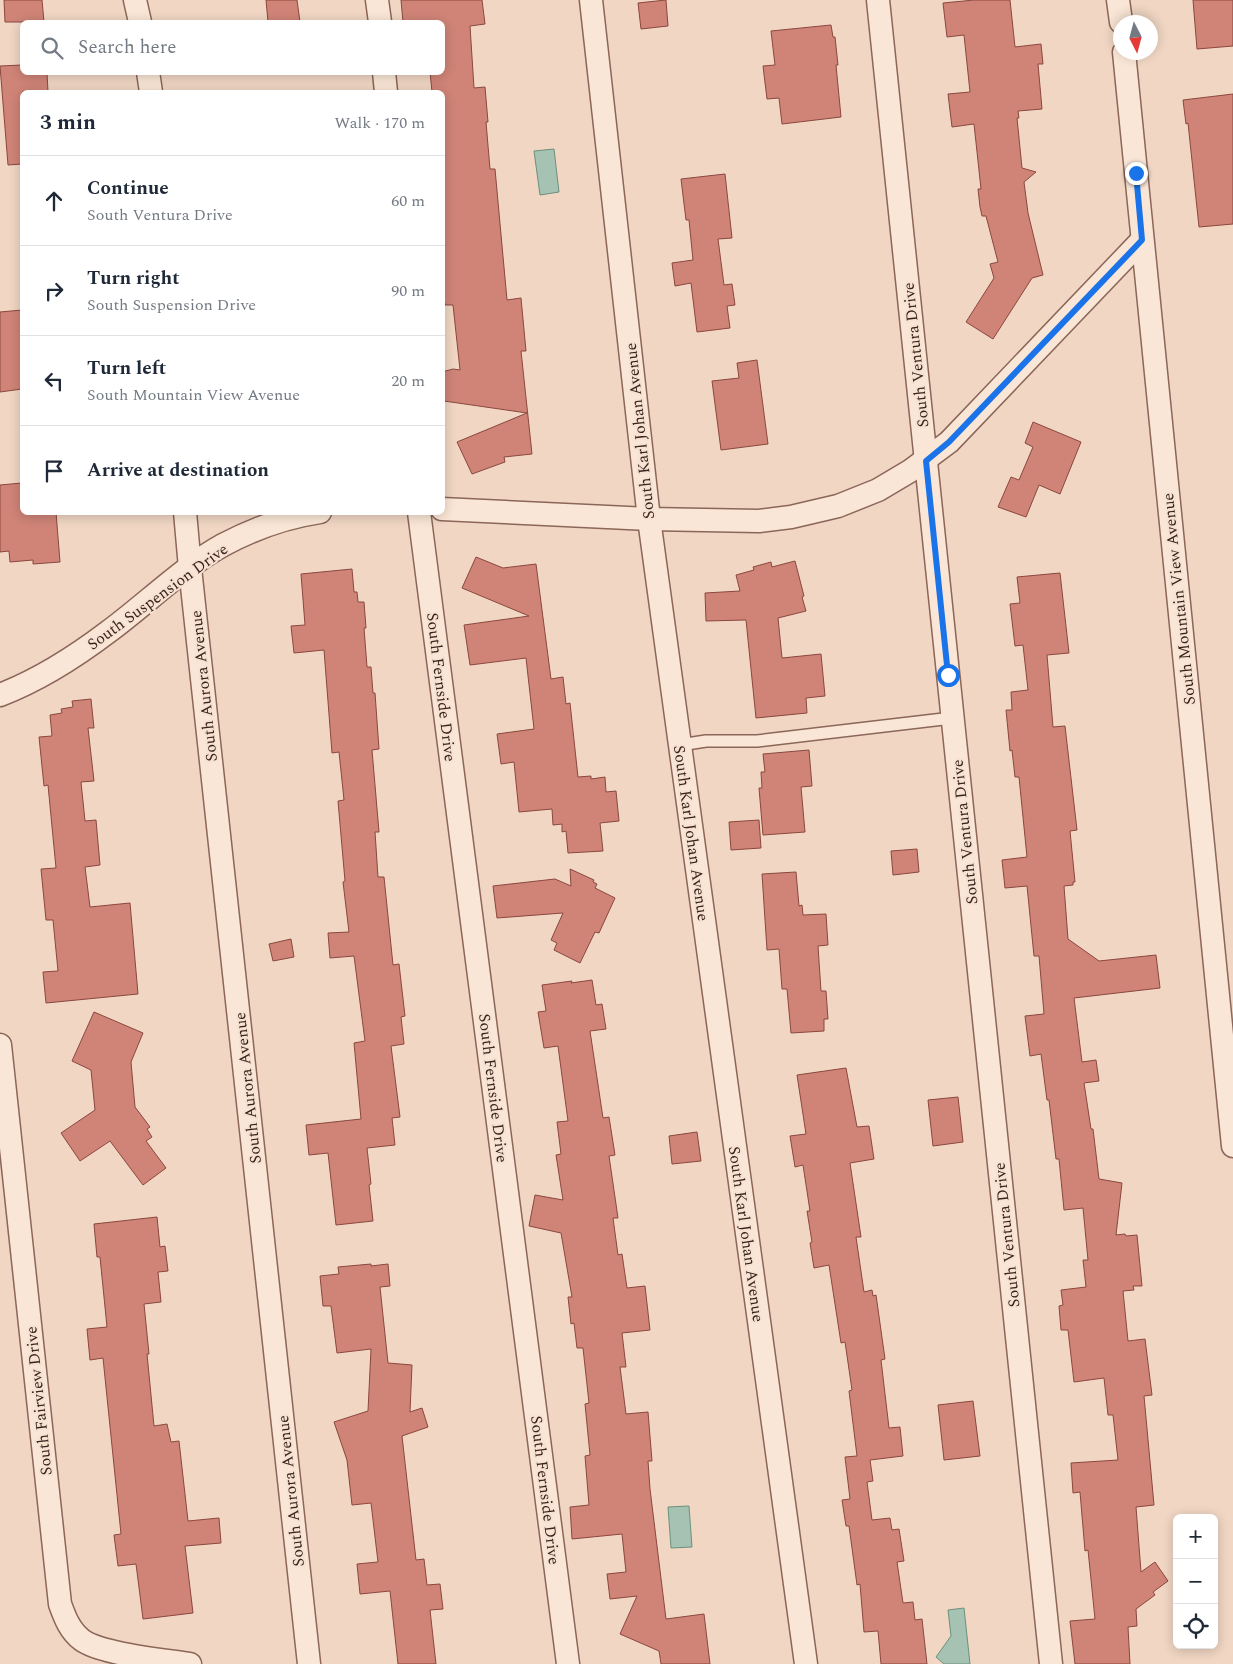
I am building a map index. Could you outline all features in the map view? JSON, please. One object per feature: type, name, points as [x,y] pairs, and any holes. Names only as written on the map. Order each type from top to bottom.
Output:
[{"type":"street","points":[[135,0],[140,20]]},
{"type":"street","points":[[376,0],[380,20]]},
{"type":"street","name":"South Karl Johan Avenue","points":[[590,0],[649,518],[806,1664]]},
{"type":"street","name":"South Ventura Drive","points":[[878,0],[1051,1664]]},
{"type":"street","points":[[1118,0],[1119,15]]},
{"type":"street","name":"South Mountain View Avenue","points":[[1125,60],[1142,240],[1229,1057],[1233,1146]]},
{"type":"street","points":[[148,75],[151,90]]},
{"type":"street","points":[[384,75],[386,90]]},
{"type":"street","points":[[445,509],[758,521],[791,517],[838,506],[878,490],[926,461],[949,442],[1142,240]]},
{"type":"street","name":"South Aurora Avenue","points":[[185,515],[309,1664]]},
{"type":"street","name":"South Suspension Drive","points":[[0,695],[38,678],[78,654],[190,568],[222,546],[261,527],[301,515]]},
{"type":"street","name":"South Fernside Drive","points":[[419,515],[568,1664]]},
{"type":"street","name":"South Fairview Drive","points":[[0,1045],[60,1604],[67,1622],[75,1633],[82,1640],[96,1648],[190,1664]]},
{"type":"lane","points":[[680,745],[706,740],[757,741],[952,718]]},
{"type":"shaded area","points":[[554,149],[559,192],[540,195],[534,151]]},
{"type":"shaded area","points":[[689,1506],[692,1547],[671,1548],[668,1507]]},
{"type":"shaded area","points":[[964,1608],[970,1664],[944,1664],[936,1657],[951,1636],[948,1610]]},
{"type":"building","points":[[4,0],[42,0],[44,20],[5,22]]},
{"type":"building","points":[[266,0],[297,0],[300,20],[268,20]]},
{"type":"building","points":[[401,0],[482,0],[485,24],[470,26],[474,88],[485,87],[490,169],[495,169],[507,300],[521,298],[526,351],[521,351],[532,454],[504,457],[505,462],[472,474],[457,442],[527,413],[445,401],[445,371],[453,369],[460,370],[453,305],[445,305],[445,90],[432,90],[430,75],[445,75],[445,20],[403,20]]},
{"type":"building","points":[[666,0],[668,26],[641,29],[638,3]]},
{"type":"building","points":[[974,0],[1010,0],[1015,47],[1041,44],[1043,64],[1038,64],[1042,109],[1018,111],[1019,118],[1017,118],[1022,168],[1036,172],[1024,182],[1028,213],[1043,275],[1032,278],[993,339],[966,322],[994,278],[990,264],[998,262],[986,216],[982,216],[980,207],[978,189],[981,189],[974,124],[952,127],[948,94],[970,92],[964,35],[947,37],[943,3]]},
{"type":"building","points":[[1193,0],[1233,0],[1233,46],[1197,49]]},
{"type":"building","points":[[831,25],[833,37],[835,37],[841,117],[782,124],[779,98],[767,99],[763,66],[775,65],[771,31]]},
{"type":"building","points":[[20,65],[20,75],[47,75],[48,90],[20,90],[20,164],[8,165],[0,66]]},
{"type":"building","points":[[1233,94],[1233,224],[1199,227],[1188,123],[1186,124],[1183,100]]},
{"type":"building","points":[[725,174],[732,238],[718,239],[724,285],[732,284],[735,305],[727,306],[730,328],[697,332],[691,283],[675,286],[672,263],[693,260],[689,220],[686,220],[681,179]]},
{"type":"building","points":[[20,310],[20,389],[0,392],[0,312]]},
{"type":"building","points":[[757,360],[768,444],[721,450],[712,381],[739,378],[737,363]]},
{"type":"building","points":[[1033,422],[1081,442],[1060,494],[1039,485],[1026,517],[998,507],[1011,477],[1019,480],[1033,447],[1025,443]]},
{"type":"building","points":[[20,483],[20,515],[56,515],[60,562],[33,564],[33,560],[10,562],[9,551],[0,552],[0,485]]},
{"type":"building","points":[[476,557],[503,568],[536,564],[551,679],[563,677],[566,704],[570,703],[578,777],[591,776],[591,779],[605,777],[606,792],[616,791],[619,821],[600,823],[603,851],[568,853],[566,831],[562,832],[562,824],[553,825],[552,809],[519,812],[514,762],[501,764],[497,734],[534,729],[526,658],[470,665],[464,625],[529,616],[462,588]]},
{"type":"building","points":[[795,561],[806,611],[778,618],[782,658],[821,654],[825,696],[806,698],[807,713],[756,718],[746,620],[706,621],[705,593],[740,591],[736,575],[754,570],[753,567],[771,562],[772,567]]},
{"type":"building","points":[[352,569],[354,592],[357,592],[358,602],[364,602],[367,667],[371,667],[373,693],[375,693],[379,749],[372,750],[379,832],[375,832],[378,877],[384,877],[393,965],[399,964],[405,1016],[401,1017],[404,1044],[391,1046],[400,1117],[392,1118],[395,1145],[367,1148],[373,1221],[336,1225],[328,1153],[309,1155],[306,1125],[361,1119],[354,1043],[365,1041],[354,956],[330,958],[328,933],[349,932],[343,882],[345,881],[338,801],[344,800],[339,752],[332,753],[324,650],[294,653],[291,626],[305,625],[301,574]]},
{"type":"building","points":[[1060,573],[1069,653],[1047,655],[1053,727],[1065,726],[1077,830],[1070,831],[1075,882],[1073,882],[1073,885],[1064,886],[1068,939],[1099,961],[1156,955],[1160,988],[1074,998],[1082,1062],[1096,1060],[1099,1081],[1084,1083],[1091,1129],[1093,1129],[1099,1179],[1122,1183],[1116,1235],[1137,1235],[1142,1286],[1133,1286],[1134,1290],[1123,1291],[1128,1341],[1145,1339],[1152,1395],[1144,1396],[1154,1505],[1136,1507],[1141,1572],[1155,1562],[1168,1581],[1153,1592],[1155,1595],[1136,1609],[1137,1626],[1128,1627],[1130,1664],[1075,1664],[1070,1621],[1095,1619],[1088,1550],[1085,1551],[1080,1492],[1073,1493],[1071,1463],[1118,1460],[1113,1415],[1108,1415],[1104,1378],[1074,1382],[1068,1330],[1061,1330],[1059,1306],[1063,1305],[1061,1290],[1086,1287],[1083,1260],[1088,1260],[1083,1208],[1064,1210],[1059,1159],[1056,1159],[1041,1054],[1030,1056],[1025,1016],[1044,1014],[1039,956],[1034,956],[1027,886],[1005,888],[1002,860],[1027,857],[1019,777],[1015,777],[1006,710],[1012,710],[1011,692],[1028,690],[1023,645],[1015,646],[1010,604],[1020,603],[1017,577]]},
{"type":"building","points":[[91,699],[94,728],[88,728],[94,781],[81,782],[85,821],[96,820],[100,865],[85,867],[90,907],[130,903],[138,994],[46,1003],[43,972],[58,971],[53,920],[46,920],[41,869],[56,868],[48,785],[44,786],[39,737],[52,736],[50,715],[62,713],[61,709],[73,707],[72,701]]},
{"type":"building","points":[[809,750],[812,786],[801,787],[805,832],[763,835],[759,788],[762,788],[761,772],[765,772],[763,754]]},
{"type":"building","points":[[759,820],[761,848],[731,850],[729,822]]},
{"type":"building","points":[[917,849],[919,872],[893,875],[891,851]]},
{"type":"building","points":[[570,869],[594,880],[593,882],[597,884],[595,888],[615,898],[599,933],[595,932],[580,963],[554,950],[557,943],[551,940],[563,913],[497,918],[493,886],[555,879],[571,886]]},
{"type":"building","points":[[796,872],[799,906],[802,905],[803,915],[826,914],[828,945],[818,946],[821,991],[826,991],[828,1019],[824,1019],[824,1031],[791,1033],[787,989],[782,989],[779,949],[767,950],[762,874]]},
{"type":"building","points":[[291,939],[294,957],[273,961],[269,944]]},
{"type":"building","points":[[592,980],[596,1005],[602,1004],[606,1029],[590,1031],[603,1118],[609,1117],[615,1155],[609,1156],[618,1218],[613,1218],[618,1255],[622,1254],[627,1288],[645,1286],[650,1330],[622,1333],[626,1367],[620,1367],[626,1414],[648,1412],[652,1461],[648,1461],[650,1489],[666,1619],[704,1614],[710,1664],[661,1664],[659,1651],[620,1634],[637,1596],[610,1599],[607,1574],[626,1572],[622,1534],[572,1539],[570,1507],[589,1505],[585,1456],[590,1455],[585,1404],[589,1403],[583,1348],[577,1348],[574,1323],[571,1324],[568,1297],[572,1297],[561,1233],[529,1226],[535,1195],[563,1200],[556,1155],[561,1154],[557,1122],[568,1121],[558,1046],[544,1048],[538,1012],[546,1011],[542,985]]},
{"type":"building","points":[[94,1012],[143,1033],[131,1062],[135,1107],[150,1127],[147,1129],[152,1137],[146,1141],[166,1168],[143,1185],[110,1141],[80,1161],[61,1133],[95,1110],[91,1070],[72,1061]]},
{"type":"building","points":[[846,1068],[857,1127],[869,1126],[874,1159],[850,1163],[861,1237],[856,1237],[864,1292],[872,1290],[873,1296],[876,1295],[885,1359],[881,1360],[889,1428],[900,1427],[903,1456],[870,1460],[873,1481],[867,1482],[872,1520],[890,1518],[892,1530],[899,1529],[904,1561],[897,1562],[903,1603],[913,1602],[915,1620],[922,1619],[927,1664],[881,1664],[878,1631],[864,1632],[860,1584],[857,1585],[849,1526],[846,1526],[842,1500],[850,1499],[845,1457],[857,1456],[849,1391],[852,1390],[845,1342],[841,1343],[829,1265],[814,1268],[807,1211],[810,1211],[803,1165],[795,1167],[790,1136],[806,1134],[797,1075]]},
{"type":"building","points":[[958,1097],[963,1142],[933,1146],[928,1100]]},
{"type":"building","points":[[697,1132],[701,1161],[672,1164],[669,1136]]},
{"type":"building","points":[[157,1217],[160,1247],[165,1246],[168,1271],[158,1272],[161,1302],[144,1304],[154,1426],[167,1424],[171,1442],[179,1441],[188,1521],[219,1518],[221,1543],[185,1546],[193,1613],[143,1619],[136,1564],[118,1566],[114,1535],[121,1534],[103,1358],[90,1360],[87,1329],[107,1327],[100,1257],[97,1257],[94,1224]]},
{"type":"building","points":[[371,1264],[371,1266],[388,1264],[390,1286],[380,1287],[388,1363],[412,1365],[410,1412],[422,1408],[428,1427],[402,1436],[416,1560],[424,1559],[427,1585],[440,1584],[443,1609],[430,1610],[436,1664],[398,1664],[390,1591],[360,1594],[357,1564],[378,1562],[371,1503],[352,1505],[347,1460],[334,1422],[368,1411],[371,1349],[337,1353],[331,1306],[323,1306],[320,1276],[339,1274],[338,1267]]},
{"type":"building","points":[[973,1401],[980,1456],[944,1460],[938,1405]]},
{"type":"route","points":[[948,675],[926,461],[949,442],[1142,240],[1136,173]]}]
